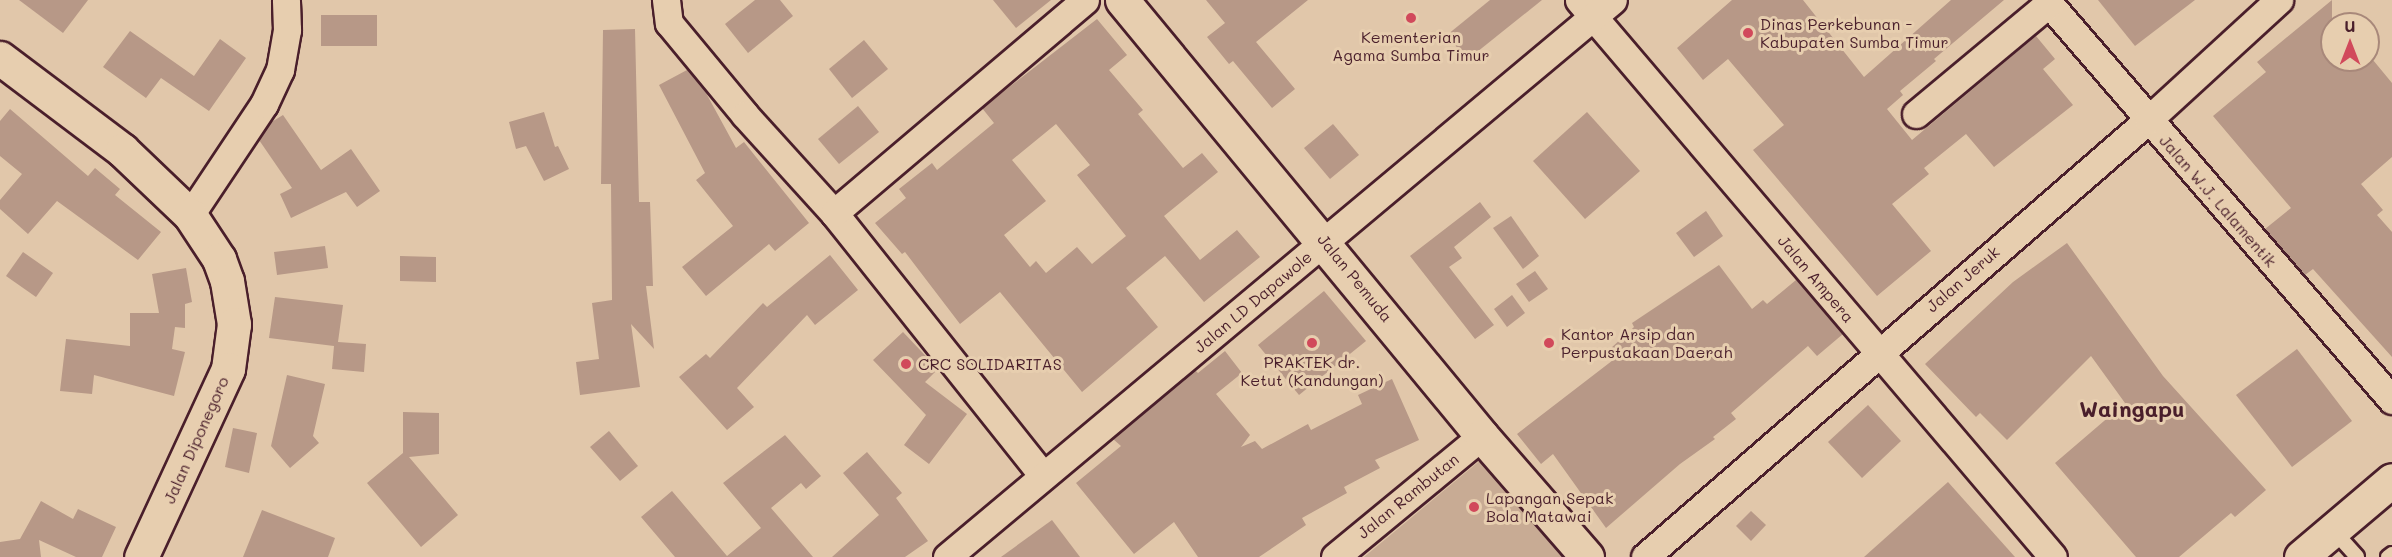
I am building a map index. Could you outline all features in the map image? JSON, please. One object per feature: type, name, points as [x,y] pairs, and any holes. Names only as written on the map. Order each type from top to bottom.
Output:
[{"type":"main road","name":"Jalan Pemuda","points":[[1122,0],[1325,241],[1482,436],[1587,557]]},
{"type":"main road","name":"Jalan Diponegoro","points":[[0,58],[122,150],[190,215],[219,259],[227,281],[234,324],[233,346],[219,393],[141,557]]},
{"type":"main road","points":[[2301,557],[2392,480]]},
{"type":"street","points":[[190,215],[264,104],[280,70],[287,30],[286,0]]},
{"type":"street","points":[[666,0],[669,23],[745,115],[834,213],[1043,476]]},
{"type":"street","points":[[834,213],[1085,0]]},
{"type":"street","name":"Jalan Jeruk","points":[[1645,557],[2148,120],[2279,0]]},
{"type":"street","points":[[1916,114],[2047,2]]},
{"type":"street","name":"Jalan W.J. Lalamentik","points":[[2047,2],[2392,400]]},
{"type":"street","name":"Jalan LD Dapawole","points":[[947,557],[1325,241],[1595,6]]},
{"type":"street","name":"Jalan Ampera","points":[[1595,6],[1879,352],[2053,557]]},
{"type":"street","name":"Jalan Rambutan","points":[[1335,557],[1482,436]]},
{"type":"lane","points":[[2333,530],[2357,557]]},
{"type":"lane","points":[[2388,557],[2392,554]]},
{"type":"shaded area","name":"Lapangan Sepak Bola Matawai","points":[[1483,458],[1567,557],[1364,557]]},
{"type":"building","points":[[19,0],[88,0],[63,33]]},
{"type":"building","points":[[755,0],[780,0],[793,16],[748,53],[725,24]]},
{"type":"building","points":[[993,0],[1051,0],[1016,28]]},
{"type":"building","points":[[1206,0],[1308,0],[1256,42],[1295,89],[1272,108],[1233,61],[1229,64],[1207,37],[1225,23]]},
{"type":"building","points":[[1490,0],[1542,0],[1467,60],[1447,35]]},
{"type":"building","points":[[1732,0],[1803,0],[1864,77],[1951,0],[2004,0],[1934,59],[1936,61],[1900,91],[1903,95],[1887,109],[1912,140],[2036,36],[2055,59],[2043,69],[2073,105],[1994,167],[1966,134],[1924,168],[1929,174],[1892,204],[1931,251],[1877,296],[1753,150],[1784,125],[1728,59],[1703,80],[1677,48]]},
{"type":"building","points":[[2098,0],[2195,0],[2135,46]]},
{"type":"building","points":[[2332,0],[2332,12],[2320,12],[2320,72],[2380,72],[2380,68],[2392,83],[2392,157],[2361,184],[2383,210],[2377,215],[2392,232],[2392,357],[2313,269],[2305,275],[2265,229],[2291,208],[2213,116],[2266,72],[2257,62]]},
{"type":"building","points":[[321,15],[377,15],[377,46],[321,46]]},
{"type":"building","points":[[1097,19],[1127,55],[1109,70],[1143,110],[1138,114],[1183,168],[1202,153],[1218,172],[1164,216],[1200,260],[1237,230],[1260,257],[1204,302],[1165,256],[1126,288],[1158,327],[1082,392],[1000,292],[960,324],[905,252],[902,254],[875,223],[906,198],[899,189],[932,163],[937,170],[994,123],[982,108]],"holes":[[[1056,124],[1090,165],[1077,175],[1126,236],[1092,264],[1077,247],[1046,273],[1036,261],[1030,267],[1004,235],[1046,201],[1012,160]]]},
{"type":"building","points":[[635,29],[639,202],[650,202],[653,286],[646,286],[654,349],[631,324],[640,387],[580,395],[576,362],[599,359],[592,303],[612,300],[611,184],[601,184],[603,30]]},
{"type":"building","points":[[130,31],[194,76],[220,39],[246,58],[209,111],[161,78],[146,98],[103,67]]},
{"type":"building","points":[[864,40],[888,69],[852,98],[829,69]]},
{"type":"building","points":[[687,70],[706,93],[736,148],[744,142],[809,223],[775,251],[769,244],[706,296],[682,267],[733,226],[696,180],[705,173],[659,85]]},
{"type":"building","points":[[858,106],[879,132],[839,164],[818,139]]},
{"type":"building","points":[[10,109],[88,176],[95,168],[120,189],[115,195],[161,232],[138,260],[57,201],[28,234],[0,209],[0,200],[22,174],[0,156],[0,121]]},
{"type":"building","points":[[544,112],[555,147],[558,146],[569,169],[544,181],[526,146],[516,149],[509,122]]},
{"type":"building","points":[[1587,112],[1640,171],[1585,219],[1533,161]]},
{"type":"building","points":[[283,115],[321,170],[351,149],[380,191],[357,207],[346,192],[291,218],[280,194],[292,188],[259,140],[270,123]]},
{"type":"building","points":[[1333,124],[1359,155],[1330,179],[1304,148]]},
{"type":"building","points":[[1480,202],[1491,217],[1454,247],[1462,258],[1449,267],[1494,325],[1475,339],[1410,256]]},
{"type":"building","points":[[1706,211],[1723,236],[1694,257],[1676,233]]},
{"type":"building","points":[[1511,216],[1539,256],[1523,269],[1493,228]]},
{"type":"building","points":[[2067,243],[2163,376],[2266,490],[2235,517],[2231,513],[2179,557],[2136,557],[2055,463],[2125,403],[2091,356],[2007,440],[1980,413],[1976,417],[1925,364],[2013,282]]},
{"type":"building","points":[[325,246],[328,268],[277,275],[274,252]]},
{"type":"building","points":[[23,252],[53,273],[36,297],[6,276]]},
{"type":"building","points":[[830,255],[858,290],[815,325],[807,315],[737,388],[754,407],[727,430],[679,377],[706,354],[710,358],[763,303],[767,307]]},
{"type":"building","points":[[400,256],[436,257],[436,282],[400,281]]},
{"type":"building","points":[[1719,265],[1752,309],[1763,300],[1767,304],[1796,280],[1843,334],[1817,356],[1808,346],[1731,413],[1736,419],[1713,437],[1715,439],[1680,464],[1606,528],[1553,454],[1541,464],[1517,434],[1617,357],[1610,349],[1634,327],[1632,323]]},
{"type":"building","points":[[186,268],[192,302],[185,304],[185,328],[175,327],[172,349],[185,352],[174,396],[94,375],[92,394],[60,391],[66,339],[130,346],[130,313],[159,313],[152,274]]},
{"type":"building","points":[[1535,271],[1548,289],[1529,302],[1516,284]]},
{"type":"building","name":"PRAKTEK dr. Ketut (Kandungan)","points":[[1324,291],[1366,341],[1299,395],[1258,345]]},
{"type":"building","points":[[1512,295],[1525,313],[1507,327],[1494,309]]},
{"type":"building","points":[[275,297],[343,305],[338,342],[366,344],[364,372],[332,369],[334,346],[269,338]]},
{"type":"building","points":[[903,332],[938,369],[925,382],[967,414],[929,464],[904,445],[926,415],[873,360]]},
{"type":"building","points":[[2297,349],[2352,421],[2292,467],[2236,395]]},
{"type":"building","points":[[1225,351],[1242,373],[1216,394],[1250,435],[1241,447],[1255,441],[1262,449],[1308,424],[1311,430],[1362,404],[1358,395],[1392,379],[1419,440],[1375,460],[1380,468],[1344,487],[1347,493],[1302,518],[1306,525],[1259,557],[1198,557],[1174,522],[1134,554],[1076,483],[1121,446],[1113,439],[1195,370],[1198,373]]},
{"type":"building","points":[[287,375],[325,384],[313,436],[319,443],[290,468],[271,446]]},
{"type":"building","points":[[1868,405],[1901,441],[1862,478],[1828,442]]},
{"type":"building","points":[[403,412],[439,413],[439,454],[409,457],[458,515],[421,547],[367,483],[403,453]]},
{"type":"building","points":[[233,428],[257,433],[249,473],[225,467]]},
{"type":"building","points":[[609,431],[638,466],[620,481],[590,447]]},
{"type":"building","points":[[785,435],[821,476],[806,489],[801,483],[771,508],[813,557],[675,557],[641,517],[672,491],[727,556],[761,528],[723,483]]},
{"type":"building","points":[[867,452],[902,493],[896,498],[928,541],[905,557],[832,557],[879,515],[843,473]]},
{"type":"building","points":[[1948,482],[2015,557],[1864,557]]},
{"type":"building","points":[[41,501],[73,519],[78,509],[116,527],[102,557],[76,557],[39,540],[41,557],[0,557],[0,542],[20,539]]},
{"type":"building","points":[[262,510],[335,538],[328,557],[243,557]]},
{"type":"building","points":[[1751,511],[1766,525],[1751,541],[1736,526]]},
{"type":"building","points":[[1052,520],[1080,557],[1001,557]]},
{"type":"place","name":"Kementerian Agama Sumba Timur","points":[[1411,18]]},
{"type":"place","name":"Dinas Perkebunan - Kabupaten Sumba Timur","points":[[1748,33]]},
{"type":"place","name":"PRAKTEK dr. Ketut (Kandungan)","points":[[1312,343]]},
{"type":"place","name":"Kantor Arsip dan Perpustakaan Daerah","points":[[1549,343]]},
{"type":"place","name":"CRC SOLIDARITAS","points":[[906,364]]},
{"type":"place","name":"Lapangan Sepak Bola Matawai","points":[[1474,507]]},
{"type":"district","name":"Waingapu","points":[[2132,409]]}]
